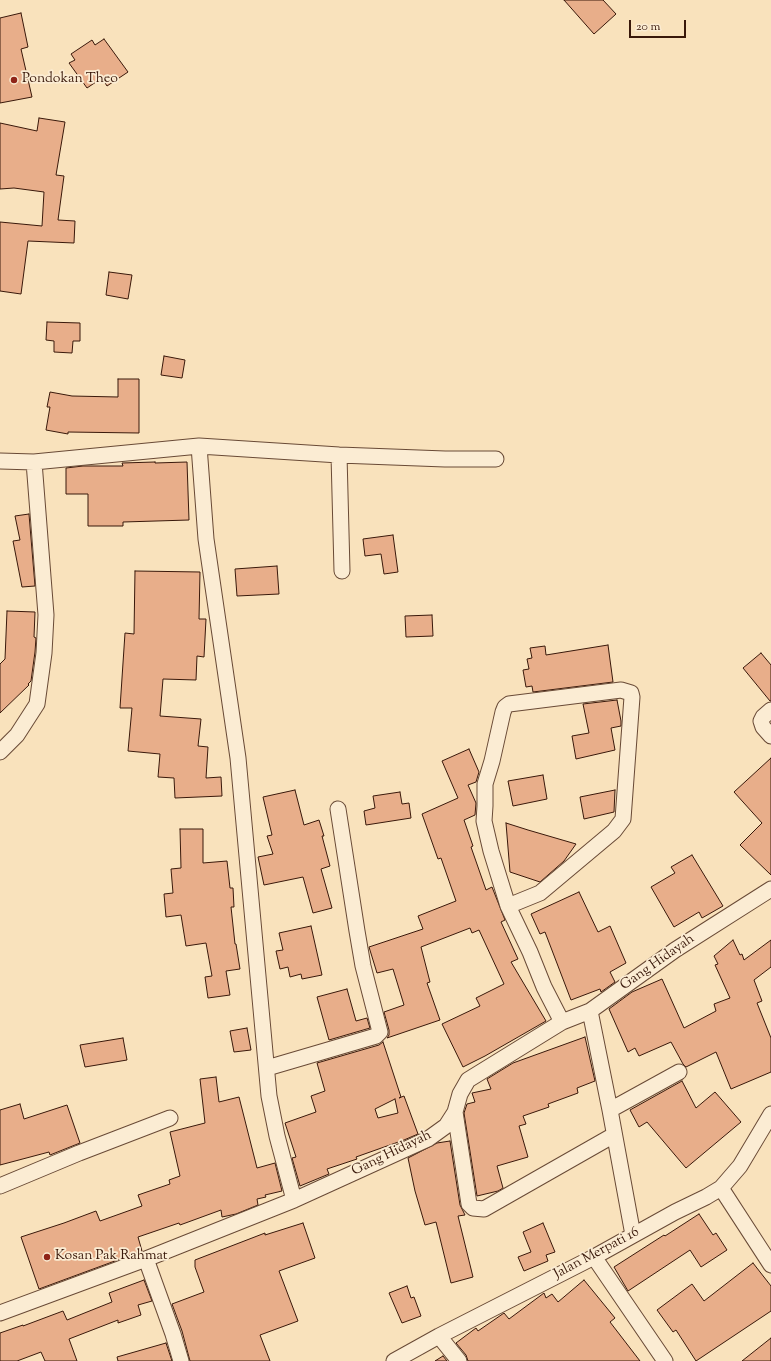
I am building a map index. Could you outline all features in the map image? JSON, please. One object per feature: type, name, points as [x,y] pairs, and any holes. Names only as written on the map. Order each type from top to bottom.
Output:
[{"type":"street","points":[[199,446],[206,539],[238,758],[269,1096],[277,1136],[294,1200]]},
{"type":"street","points":[[0,461],[34,462],[199,446],[339,455],[445,459],[496,459]]},
{"type":"street","points":[[339,455],[342,571]]},
{"type":"street","points":[[0,752],[17,735],[37,704],[44,653],[46,615],[34,462]]},
{"type":"street","points":[[508,906],[540,893],[614,831],[623,819],[632,697],[631,693],[621,690],[509,704],[505,707],[486,784],[484,821],[491,851],[508,906],[530,952],[544,988],[562,1022]]},
{"type":"street","points":[[771,710],[763,717],[761,721],[762,727],[771,736]]},
{"type":"street","points":[[267,1068],[378,1036],[380,1032],[363,966],[356,931],[338,809]]},
{"type":"street","name":"Gang Hidayah","points":[[0,1313],[146,1259],[294,1200],[428,1139],[446,1126],[455,1112],[460,1094],[468,1080],[562,1022],[590,1011],[675,950],[771,889]]},
{"type":"street","points":[[590,1011],[633,1235]]},
{"type":"street","points":[[610,1110],[679,1072]]},
{"type":"street","points":[[455,1112],[469,1204],[473,1208],[484,1209],[614,1135]]},
{"type":"street","name":"Jalan Merpati 16","points":[[394,1361],[439,1336],[706,1198],[721,1188],[740,1166],[771,1114]]},
{"type":"street","points":[[0,1186],[79,1153],[170,1118]]},
{"type":"street","points":[[721,1188],[771,1265]]},
{"type":"street","points":[[594,1257],[665,1361]]},
{"type":"street","points":[[146,1259],[181,1361]]},
{"type":"street","points":[[439,1336],[459,1361]]},
{"type":"building","points":[[564,0],[603,0],[616,14],[594,34]]},
{"type":"building","points":[[21,13],[28,47],[21,49],[32,97],[0,103],[0,18]]},
{"type":"building","points":[[104,39],[128,72],[107,86],[102,78],[87,88],[69,63],[75,60],[71,54],[92,40],[95,45]]},
{"type":"building","points":[[39,118],[65,122],[56,175],[64,176],[58,220],[75,221],[74,243],[28,241],[21,294],[0,291],[0,222],[42,226],[44,192],[14,188],[0,189],[0,123],[37,131]]},
{"type":"building","points":[[109,272],[132,275],[128,299],[106,295]]},
{"type":"building","points":[[47,322],[80,323],[80,341],[73,341],[72,353],[54,352],[54,341],[46,340]]},
{"type":"building","points":[[164,356],[185,360],[182,378],[161,375]]},
{"type":"building","points":[[118,379],[139,379],[139,433],[68,432],[68,434],[46,430],[50,407],[47,407],[50,392],[72,396],[118,397]]},
{"type":"building","points":[[187,462],[189,520],[123,522],[123,526],[88,526],[88,494],[66,494],[66,468],[83,466],[123,466],[122,463]]},
{"type":"building","points":[[29,514],[35,586],[22,587],[13,541],[20,540],[15,516]]},
{"type":"building","points":[[393,535],[398,572],[384,574],[381,554],[365,556],[363,539]]},
{"type":"building","points":[[277,566],[279,594],[237,596],[235,569]]},
{"type":"building","points":[[135,571],[200,572],[199,619],[206,619],[204,657],[197,656],[196,680],[163,679],[160,716],[201,719],[198,746],[208,747],[206,778],[221,777],[222,796],[175,798],[174,778],[158,777],[160,754],[128,751],[132,708],[120,708],[125,633],[134,634]]},
{"type":"building","points":[[7,611],[35,612],[34,637],[36,638],[31,681],[28,684],[29,685],[0,713],[0,664],[5,659]]},
{"type":"building","points":[[432,615],[433,636],[406,637],[405,616]]},
{"type":"building","points":[[608,645],[613,682],[533,692],[532,686],[526,687],[523,670],[529,669],[527,659],[532,658],[530,648],[545,646],[546,655]]},
{"type":"building","points":[[761,653],[771,665],[771,701],[743,668]]},
{"type":"building","points":[[617,700],[621,726],[611,728],[615,750],[576,759],[572,736],[589,733],[583,704]]},
{"type":"building","points":[[469,749],[479,772],[476,782],[468,785],[476,803],[475,815],[464,820],[473,846],[471,847],[486,890],[492,887],[505,920],[501,922],[518,959],[511,962],[546,1021],[463,1067],[442,1024],[480,1006],[476,998],[504,984],[479,930],[472,933],[470,928],[421,947],[430,982],[427,983],[440,1020],[387,1038],[389,1035],[389,1030],[384,1012],[404,1005],[393,969],[377,973],[369,947],[423,929],[418,916],[456,901],[441,858],[438,859],[422,814],[458,798],[442,761]]},
{"type":"building","points":[[771,758],[771,875],[740,845],[762,823],[734,792]]},
{"type":"building","points":[[543,775],[547,799],[513,806],[508,781]]},
{"type":"building","points":[[295,790],[304,825],[319,820],[330,866],[321,869],[332,908],[313,913],[303,877],[264,885],[258,857],[273,854],[267,836],[272,835],[263,797]]},
{"type":"building","points":[[615,790],[614,812],[584,819],[580,797]]},
{"type":"building","points":[[400,792],[402,804],[409,803],[411,818],[366,825],[364,811],[375,808],[373,796]]},
{"type":"building","points":[[506,823],[576,844],[564,861],[540,882],[510,872]]},
{"type":"building","points":[[180,829],[203,829],[203,863],[227,861],[230,888],[233,888],[234,907],[231,907],[235,944],[240,969],[226,971],[230,995],[208,998],[205,977],[212,976],[206,943],[186,946],[181,915],[166,917],[164,894],[173,893],[171,869],[181,868]]},
{"type":"building","points":[[692,855],[723,906],[702,918],[699,912],[674,927],[651,887],[675,873],[671,867]]},
{"type":"building","points":[[579,892],[598,932],[610,926],[626,963],[610,972],[615,982],[601,992],[600,989],[571,1000],[545,932],[540,934],[531,914]]},
{"type":"building","points":[[311,926],[322,975],[302,979],[301,974],[290,977],[288,967],[280,969],[276,951],[283,950],[279,933]]},
{"type":"building","points":[[733,940],[744,960],[771,940],[771,967],[754,980],[762,1001],[757,1003],[771,1038],[771,1072],[731,1089],[716,1052],[686,1067],[671,1042],[639,1056],[635,1048],[628,1052],[609,1009],[632,992],[662,979],[684,1028],[716,1011],[714,1004],[730,998],[715,965],[718,964],[714,956]]},
{"type":"building","points":[[347,989],[356,1021],[367,1018],[370,1028],[329,1040],[317,997]]},
{"type":"building","points":[[247,1028],[251,1050],[234,1052],[230,1031]]},
{"type":"building","points":[[585,1037],[595,1081],[577,1088],[578,1093],[548,1104],[549,1107],[523,1116],[526,1124],[519,1126],[528,1157],[497,1166],[503,1188],[498,1191],[477,1196],[464,1113],[467,1104],[475,1102],[472,1093],[491,1089],[487,1079],[513,1063]]},
{"type":"building","points":[[123,1038],[127,1060],[85,1067],[80,1045]]},
{"type":"building","points":[[383,1042],[401,1097],[399,1098],[404,1096],[418,1134],[356,1157],[357,1159],[327,1169],[329,1174],[300,1186],[292,1158],[296,1157],[285,1123],[316,1112],[311,1096],[325,1091],[317,1063],[379,1045]],"holes":[[[395,1099],[398,1113],[378,1118],[375,1109]]]},
{"type":"building","points":[[216,1077],[219,1102],[239,1097],[257,1168],[275,1163],[282,1191],[265,1195],[266,1197],[257,1199],[258,1205],[236,1214],[222,1217],[221,1210],[180,1225],[179,1223],[138,1237],[142,1251],[39,1289],[21,1237],[96,1211],[100,1221],[142,1206],[138,1195],[170,1184],[169,1180],[180,1176],[170,1132],[205,1123],[200,1079]]},
{"type":"building","points":[[682,1081],[696,1108],[715,1092],[741,1122],[686,1168],[647,1122],[639,1127],[630,1110]]},
{"type":"building","points":[[20,1104],[24,1119],[67,1105],[80,1143],[50,1155],[49,1152],[0,1165],[0,1110]]},
{"type":"building","points":[[450,1141],[460,1205],[465,1215],[458,1216],[473,1277],[451,1283],[436,1222],[425,1225],[415,1191],[408,1158],[437,1143]]},
{"type":"building","points":[[699,1214],[713,1235],[716,1233],[727,1250],[701,1267],[690,1250],[628,1291],[614,1267]]},
{"type":"building","points":[[303,1223],[315,1258],[279,1271],[298,1321],[260,1335],[270,1361],[190,1361],[182,1331],[172,1304],[204,1292],[195,1267],[195,1260],[265,1233],[265,1235]]},
{"type":"building","points":[[543,1223],[555,1252],[546,1255],[548,1261],[524,1271],[518,1257],[531,1252],[523,1232]]},
{"type":"building","points":[[753,1263],[771,1286],[771,1311],[696,1361],[676,1330],[673,1332],[657,1310],[692,1284],[704,1301]]},
{"type":"building","points":[[144,1280],[152,1301],[138,1305],[141,1315],[118,1323],[118,1320],[69,1339],[77,1361],[45,1361],[41,1352],[17,1361],[0,1361],[0,1333],[63,1311],[67,1320],[112,1302],[109,1293]]},
{"type":"building","points":[[584,1280],[615,1318],[610,1322],[640,1361],[468,1361],[466,1355],[456,1343],[476,1328],[478,1331],[504,1313],[509,1319],[544,1293],[546,1298],[552,1294],[558,1302]]},
{"type":"building","points":[[407,1286],[411,1298],[414,1297],[421,1316],[402,1323],[389,1293]]},
{"type":"building","points":[[771,1338],[771,1361],[742,1361]]},
{"type":"building","points":[[166,1343],[172,1361],[118,1361],[117,1357]]},
{"type":"building","points":[[443,1356],[447,1361],[435,1361]]},
{"type":"place","name":"Pondokan Theo","points":[[14,80]]},
{"type":"place","name":"Kosan Pak Rahmat","points":[[47,1257]]}]
